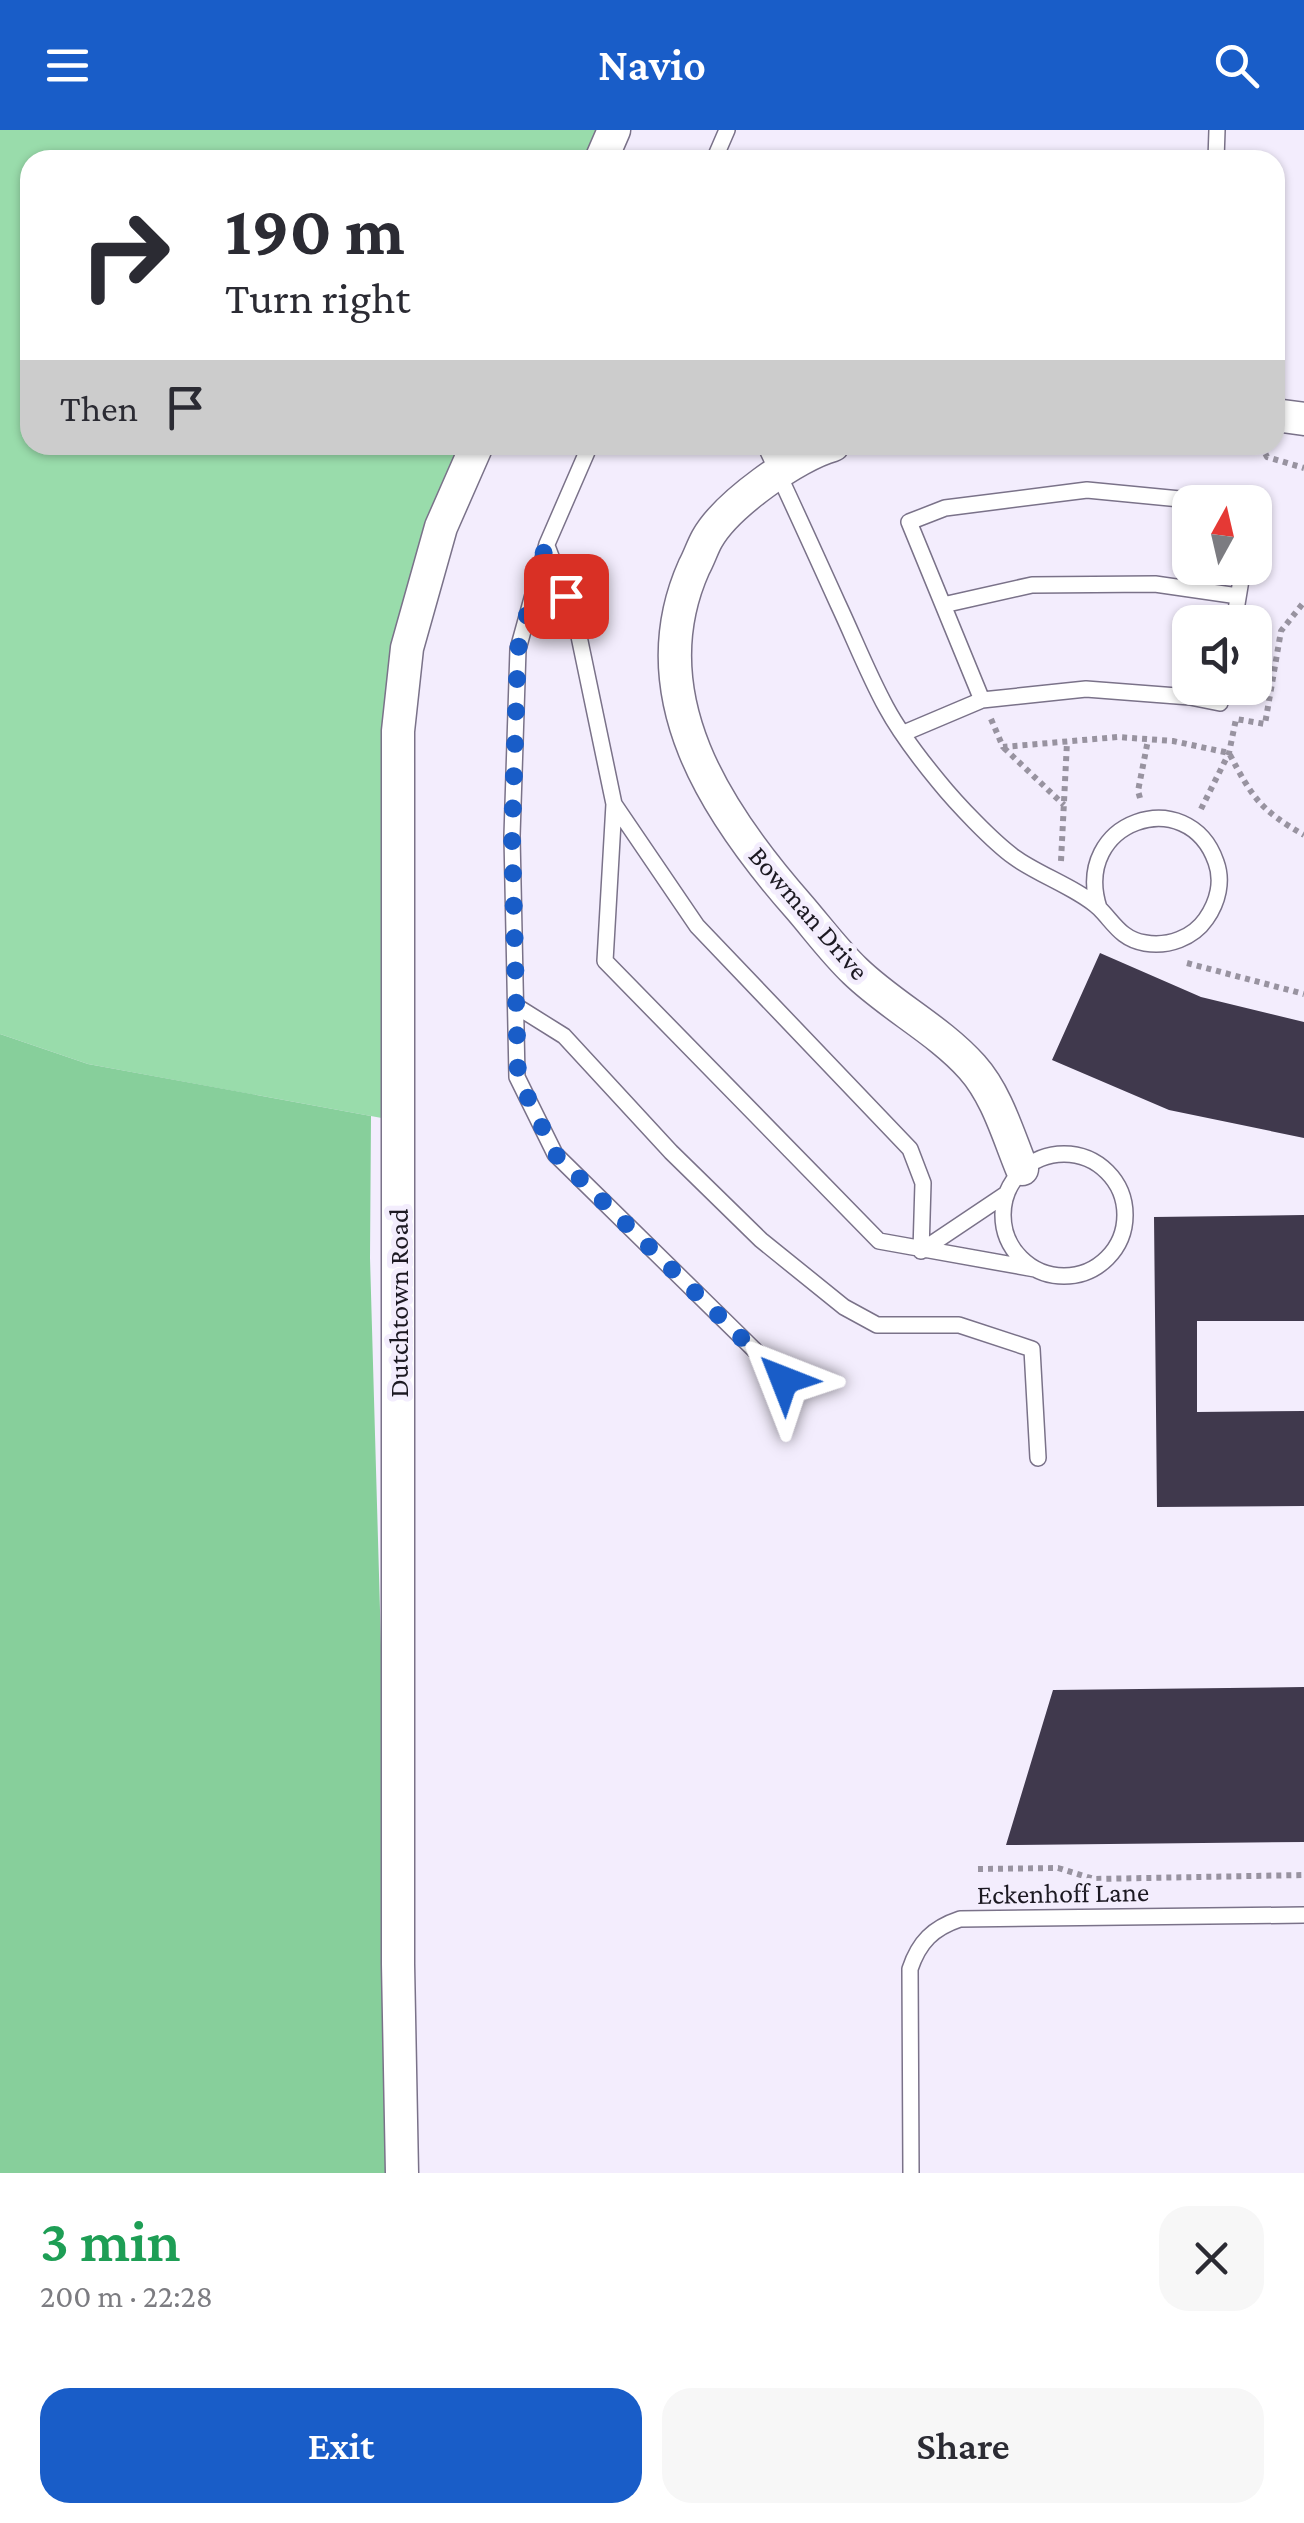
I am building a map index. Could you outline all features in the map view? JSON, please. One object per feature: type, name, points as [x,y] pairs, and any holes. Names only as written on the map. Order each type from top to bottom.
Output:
[{"type":"street","name":"Dutchtown Road","points":[[402,2173],[398,1964],[398,731],[407,648],[441,527],[473,455]]},
{"type":"street","name":"Bowman Drive","points":[[772,459],[756,488],[708,536],[683,592],[674,655],[681,714],[700,768],[759,862],[855,971],[972,1066],[991,1094],[1014,1182]]},
{"type":"lane","points":[[586,455],[546,544],[518,649],[512,836],[518,1077],[555,1154],[784,1380]]},
{"type":"lane","points":[[772,459],[887,710],[940,784],[1013,856],[1099,908],[1123,934],[1145,943],[1170,943],[1201,926],[1208,916],[1219,882],[1210,848],[1182,824],[1147,818],[1120,830],[1100,852],[1093,879],[1099,908]]},
{"type":"lane","points":[[982,700],[909,522],[944,508],[1086,490],[1172,498]]},
{"type":"lane","points":[[546,544],[576,622],[614,804],[605,962],[879,1241],[921,1251],[1064,1276],[1079,1274],[1105,1261],[1121,1236],[1125,1207],[1114,1180],[1092,1160],[1078,1155],[1048,1155],[921,1251]]},
{"type":"lane","points":[[943,605],[1032,585],[1155,584],[1238,596]]},
{"type":"lane","points":[[1237,605],[1240,585]]},
{"type":"lane","points":[[904,733],[982,700],[1086,689],[1172,696]]},
{"type":"lane","points":[[614,804],[697,926],[910,1149],[923,1183],[921,1251]]},
{"type":"lane","points":[[516,1006],[564,1036],[671,1152],[761,1240],[844,1307],[877,1325],[959,1324],[1032,1349],[1038,1458]]},
{"type":"lane","points":[[1014,1182],[1002,1222],[1013,1250],[1035,1269]]},
{"type":"lane","name":"Eckenhoff Lane","points":[[911,2173],[910,1969],[916,1951],[942,1925],[960,1919],[1304,1916]]},
{"type":"path","points":[[1266,455],[1301,467],[1304,477]]},
{"type":"path","points":[[1304,602],[1281,630],[1265,724],[1236,719],[1229,753],[1249,792],[1270,815],[1304,835]]},
{"type":"path","points":[[982,700],[1003,748],[1064,806]]},
{"type":"path","points":[[1003,748],[1118,738],[1229,753]]},
{"type":"path","points":[[1147,818],[1138,791],[1148,740]]},
{"type":"path","points":[[1060,885],[1067,742]]},
{"type":"path","points":[[1187,964],[1304,994]]},
{"type":"path","points":[[978,1868],[1058,1868],[1094,1879],[1304,1876]]},
{"type":"green space","points":[[0,130],[614,130],[605,150],[20,150],[20,455],[474,455],[407,648],[398,1121],[88,1064],[0,1034]]},
{"type":"green space","points":[[0,1034],[88,1064],[371,1116],[370,1258],[396,2173],[0,2173]]},
{"type":"building","points":[[1100,953],[1201,997],[1304,1022],[1304,1138],[1169,1110],[1052,1060]]},
{"type":"building","points":[[1304,1215],[1304,1321],[1197,1321],[1197,1412],[1304,1411],[1304,1506],[1157,1507],[1154,1217]]},
{"type":"building","points":[[1304,1687],[1304,1842],[1006,1845],[1053,1690]]},
{"type":"route","points":[[566,596],[546,544],[518,649],[512,836],[518,1077],[555,1154],[784,1380]]}]
